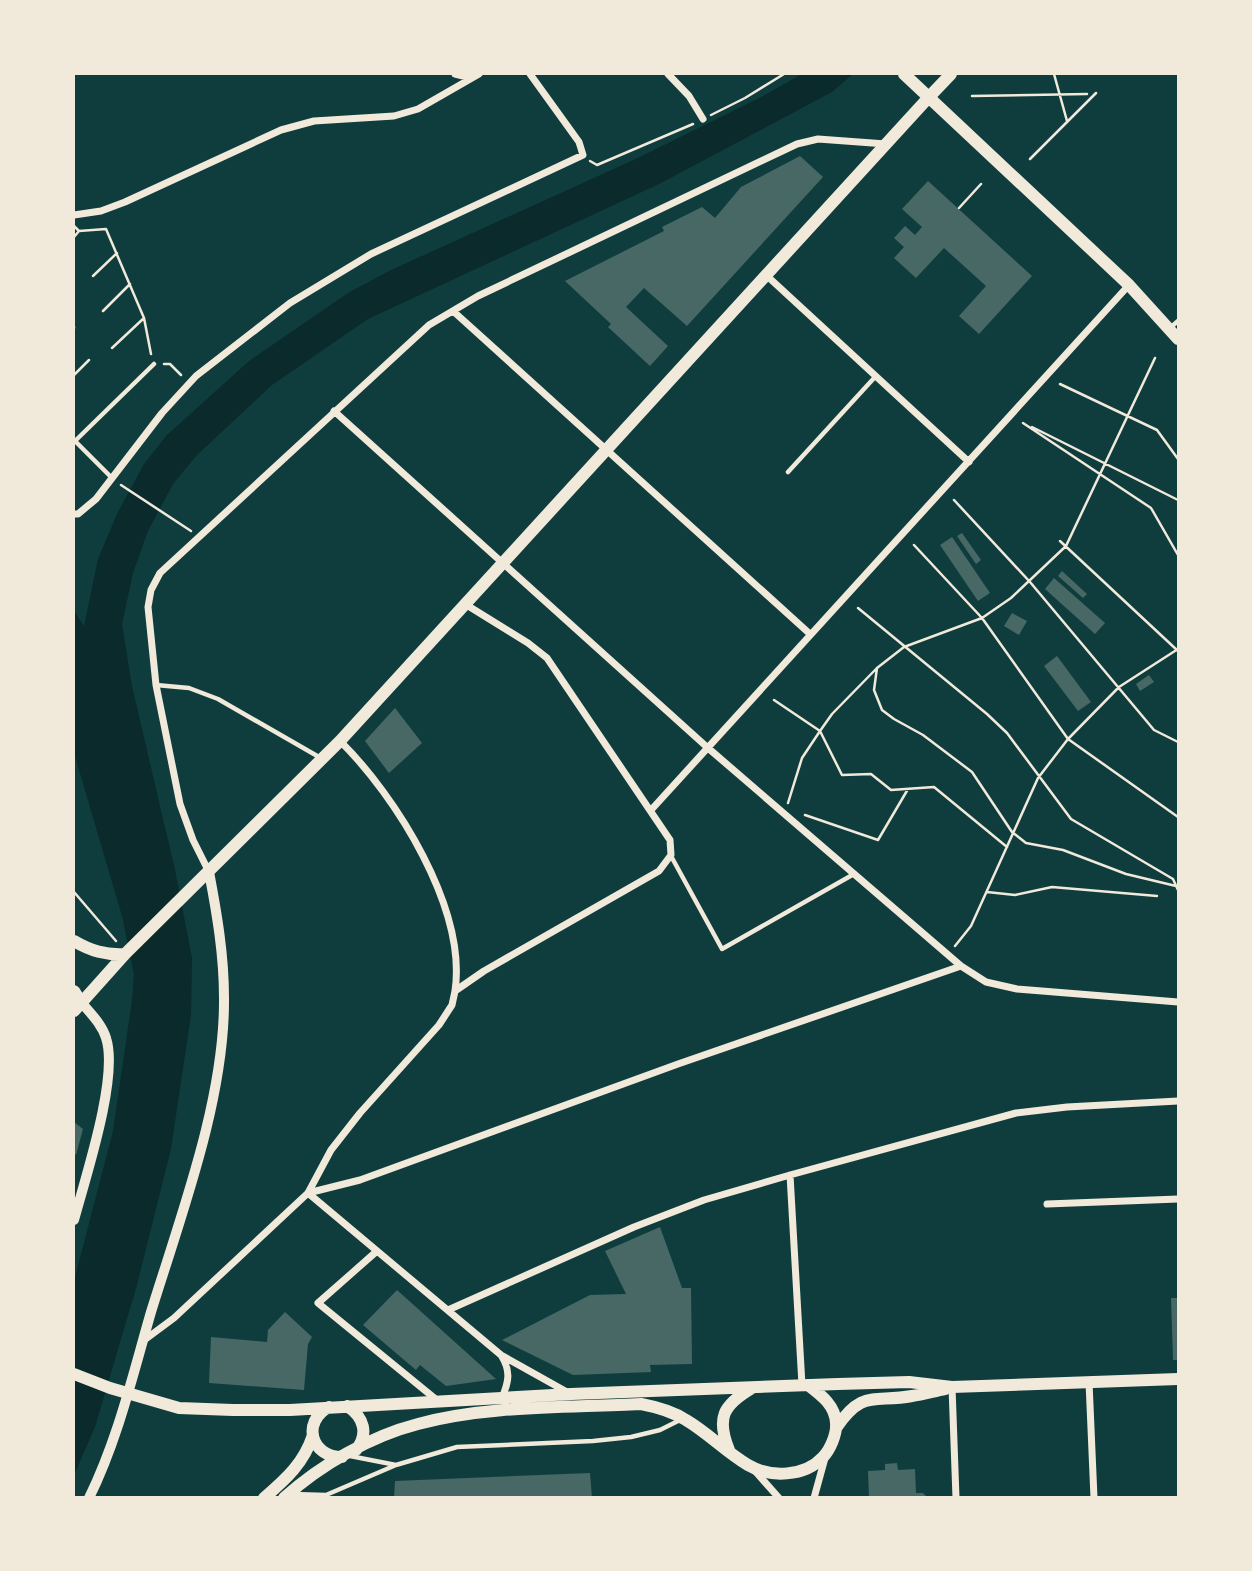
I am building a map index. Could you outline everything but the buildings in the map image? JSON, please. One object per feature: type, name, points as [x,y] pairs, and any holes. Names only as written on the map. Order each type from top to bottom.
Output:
[{"type":"main road","points":[[904,74],[1174,325],[1178,339]]},
{"type":"main road","points":[[75,1000],[323,759],[951,74]]},
{"type":"main road","points":[[74,941],[89,950],[125,954]]},
{"type":"main road","points":[[74,1374],[110,1388],[179,1408],[290,1410],[571,1394],[805,1385],[909,1382],[952,1387],[1178,1379]]},
{"type":"main road","points":[[805,1385],[830,1405],[836,1419],[836,1428]]},
{"type":"main road","points":[[729,1450],[721,1426],[723,1416],[733,1401],[754,1387]]},
{"type":"main road","points":[[286,1496],[311,1475],[348,1454],[378,1438],[416,1424],[491,1412],[640,1405],[664,1409],[684,1419],[749,1466],[779,1474],[794,1473],[807,1470],[827,1452],[836,1428],[847,1412],[868,1399],[911,1397],[952,1387]]},
{"type":"main road","points":[[313,1435],[315,1443],[326,1454],[348,1454],[361,1443],[363,1426],[360,1418],[347,1406]]},
{"type":"main road","points":[[264,1497],[297,1467],[313,1435],[316,1418],[330,1407]]},
{"type":"street","points":[[455,74],[471,78]]},
{"type":"street","points":[[74,215],[101,211],[125,202],[281,130],[314,121],[394,117],[418,109],[479,74]]},
{"type":"street","points":[[74,514],[78,514],[96,499],[162,413],[189,384],[290,303],[371,254],[583,156],[579,142],[530,74]]},
{"type":"street","points":[[668,74],[689,96],[703,119]]},
{"type":"street","points":[[89,1497],[128,1393],[196,1164],[222,1043],[224,998],[220,929],[209,872],[193,840],[180,804],[156,685],[148,607],[151,590],[160,573],[429,325],[491,290],[797,144],[818,139],[886,144]]},
{"type":"street","points":[[766,275],[969,462]]},
{"type":"street","points":[[652,809],[1129,285]]},
{"type":"street","points":[[453,312],[810,634]]},
{"type":"street","points":[[334,411],[708,748],[961,967],[986,982],[1017,989],[1178,1002]]},
{"type":"street","points":[[455,991],[484,971],[659,871],[671,855],[670,840],[652,809],[547,658],[465,604]]},
{"type":"street","points":[[142,1342],[174,1318],[307,1193],[338,1140],[439,1025],[452,1004],[455,991],[454,952],[448,917],[436,883],[418,846],[364,764],[340,741]]},
{"type":"street","points":[[307,1193],[360,1180],[678,1064],[961,967]]},
{"type":"street","points":[[74,1220],[97,1137],[108,1077],[106,1037],[99,1024],[75,1000]]},
{"type":"street","points":[[448,1310],[634,1227],[704,1200],[790,1175],[1016,1113],[1067,1107],[1178,1101]]},
{"type":"street","points":[[790,1175],[805,1385]]},
{"type":"street","points":[[307,1193],[501,1354],[571,1394]]},
{"type":"street","points":[[1048,1204],[1178,1199]]},
{"type":"street","points":[[377,1251],[318,1303],[438,1401]]},
{"type":"street","points":[[501,1354],[508,1366],[509,1377],[502,1398]]},
{"type":"street","points":[[1089,1382],[1094,1497]]},
{"type":"street","points":[[952,1387],[956,1497]]},
{"type":"street","points":[[814,1497],[827,1452]]},
{"type":"street","points":[[749,1466],[779,1497]]},
{"type":"lane","points":[[111,477],[74,441],[154,365]]},
{"type":"lane","points":[[788,472],[876,376]]},
{"type":"lane","points":[[156,685],[189,688],[218,699],[323,759]]},
{"type":"lane","points":[[671,855],[722,949],[854,874]]},
{"type":"lane","points":[[286,1496],[326,1495],[396,1465],[457,1447],[631,1437],[660,1430],[684,1419]]},
{"type":"lane","points":[[348,1454],[396,1465]]},
{"type":"path","points":[[583,156],[597,165],[703,119],[785,74]]},
{"type":"path","points":[[1054,74],[1068,121]]},
{"type":"path","points":[[1030,159],[1096,93]]},
{"type":"path","points":[[972,96],[1087,94]]},
{"type":"path","points":[[958,208],[981,184]]},
{"type":"path","points":[[74,226],[79,231]]},
{"type":"path","points":[[74,237],[79,231],[106,229],[144,318],[154,365],[170,364],[189,384]]},
{"type":"path","points":[[93,276],[117,253]]},
{"type":"path","points":[[103,311],[130,284]]},
{"type":"path","points":[[113,348],[144,318]]},
{"type":"path","points":[[788,803],[802,758],[832,714],[877,668],[904,647],[982,618],[1030,582],[1066,546],[1155,358]]},
{"type":"path","points":[[74,375],[89,360]]},
{"type":"path","points":[[1060,384],[1157,430],[1178,459]]},
{"type":"path","points":[[1178,500],[1023,423],[1151,508],[1178,555]]},
{"type":"path","points":[[127,488],[200,536]]},
{"type":"path","points":[[954,500],[1030,582],[1154,730],[1178,741]]},
{"type":"path","points":[[955,946],[971,926],[1038,778],[1068,739],[1119,687],[1178,650],[1060,541]]},
{"type":"path","points":[[914,545],[982,618],[1068,739],[1178,817]]},
{"type":"path","points":[[858,608],[1000,727],[1071,819],[1173,879],[1178,888]]},
{"type":"path","points":[[877,668],[874,690],[882,710],[923,735],[972,772],[1012,832],[1026,843],[1063,850],[1126,874],[1178,888]]},
{"type":"path","points":[[774,700],[820,731],[842,775],[871,774],[891,790],[934,787],[1007,846]]},
{"type":"path","points":[[801,814],[877,840],[909,789]]},
{"type":"path","points":[[987,892],[1015,895],[1052,887],[1157,896]]},
{"type":"path","points":[[74,892],[116,940]]},
{"type":"water","points":[[802,74],[853,74],[832,92],[659,184],[368,319],[272,385],[197,455],[173,484],[148,531],[133,573],[122,624],[132,686],[175,870],[192,958],[191,1015],[171,1149],[137,1285],[95,1427],[74,1475],[74,1281],[113,1131],[134,974],[122,916],[74,753],[74,611],[84,626],[98,559],[117,514],[144,464],[167,435],[249,361],[348,293],[389,271],[640,157]]}]
